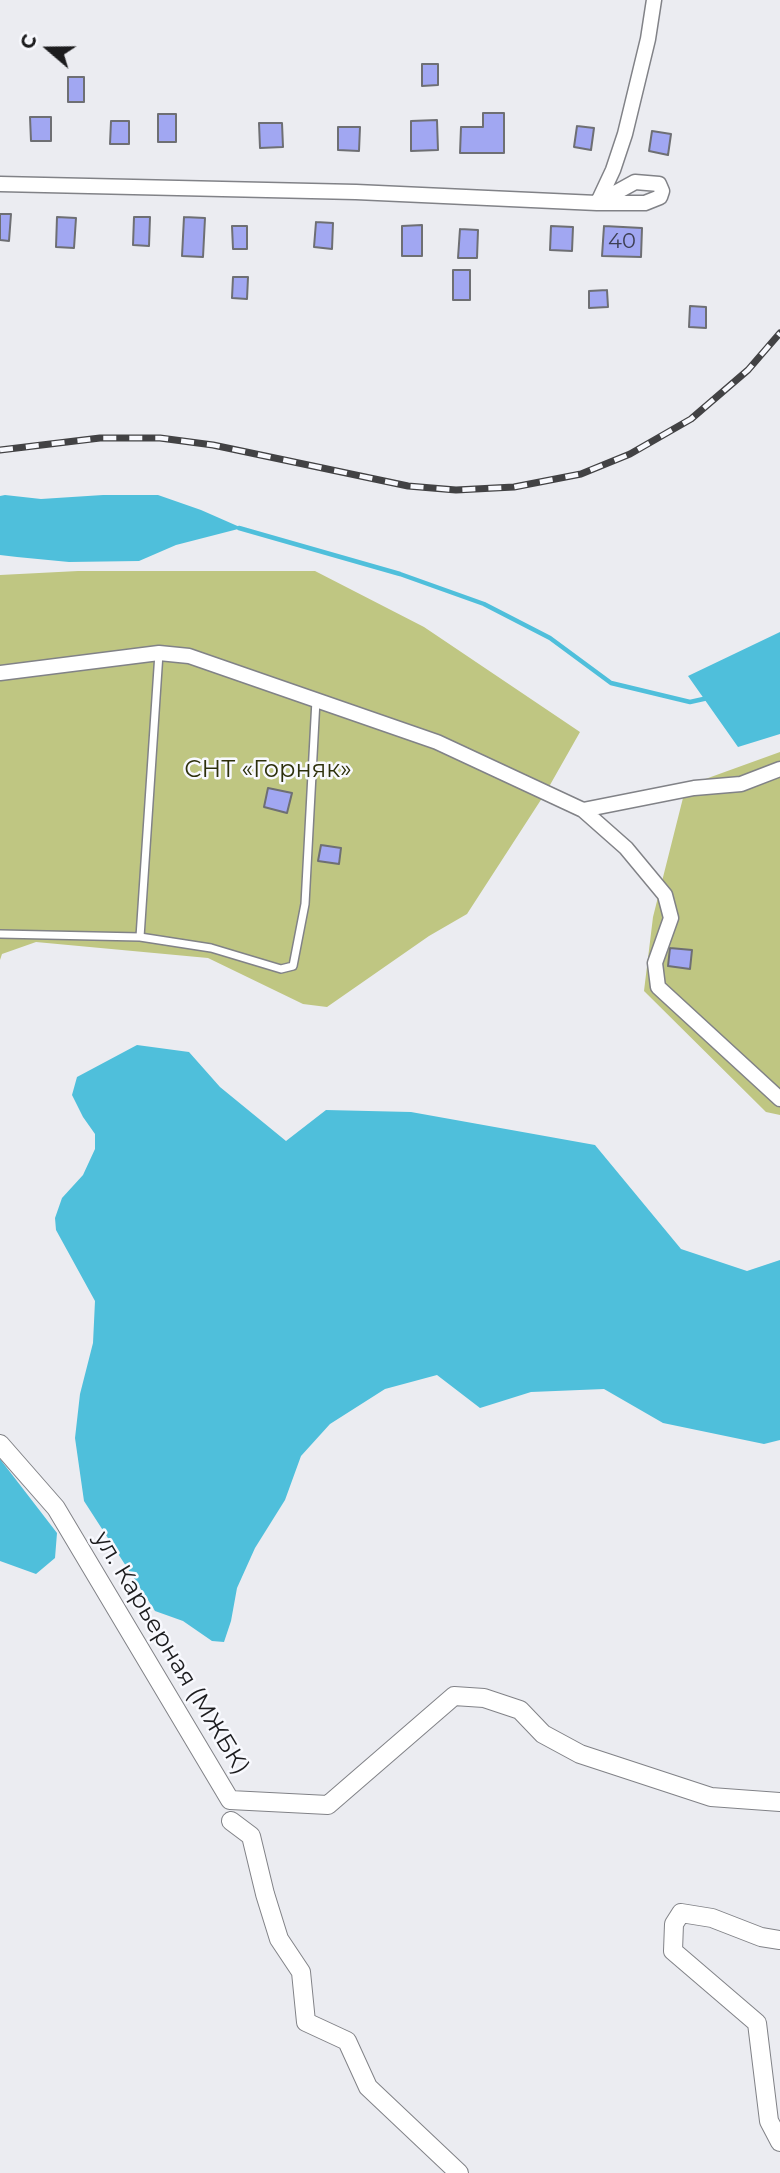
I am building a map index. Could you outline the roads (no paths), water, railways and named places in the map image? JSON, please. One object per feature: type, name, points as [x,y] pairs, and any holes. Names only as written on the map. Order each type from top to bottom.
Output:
[{"type":"street","points":[[0,184],[356,192],[597,203],[613,170],[625,134],[649,38],[654,0]]},
{"type":"street","points":[[0,673],[159,653],[189,656],[436,742],[583,810],[626,848],[665,895],[671,918],[655,963],[658,987],[780,1099]]},
{"type":"street","points":[[583,810],[694,788],[741,784],[780,769]]},
{"type":"street","name":"ул. Карьерная (МЖБК)","points":[[0,1444],[56,1508],[230,1800],[328,1805],[454,1696],[484,1698],[520,1710],[543,1734],[580,1754],[711,1797],[780,1802]]},
{"type":"street","points":[[231,1821],[251,1836],[279,1939],[301,1972],[306,2022],[347,2041],[368,2087],[459,2173]]},
{"type":"street","points":[[780,1940],[761,1937],[712,1918],[681,1913],[674,1924],[673,1951],[757,2023],[769,2121],[780,2141]]},
{"type":"lane","points":[[140,937],[159,653]]},
{"type":"lane","points":[[0,934],[140,937],[211,948],[281,969],[293,966],[305,904],[316,699]]},
{"type":"water","points":[[158,495],[242,528],[176,545],[139,561],[69,562],[0,555],[0,496],[41,499]]},
{"type":"water","points":[[780,632],[780,734],[738,747],[688,676]]},
{"type":"water","points":[[137,1045],[189,1052],[220,1087],[286,1141],[326,1110],[411,1112],[595,1145],[681,1249],[747,1271],[780,1260],[780,1440],[764,1444],[663,1423],[604,1389],[531,1392],[480,1408],[437,1375],[385,1389],[330,1424],[301,1456],[285,1500],[255,1548],[237,1588],[224,1642],[212,1641],[183,1621],[155,1611],[84,1501],[75,1438],[80,1394],[93,1343],[95,1301],[56,1230],[55,1218],[62,1198],[83,1175],[95,1149],[95,1134],[72,1095],[77,1077]]},
{"type":"water","points":[[0,1459],[57,1533],[55,1558],[36,1574],[0,1561]]},
{"type":"waterway","points":[[239,528],[400,574],[484,604],[550,638],[611,683],[690,702],[708,698]]},
{"type":"railway","points":[[0,450],[100,438],[160,438],[213,445],[408,486],[456,490],[514,487],[581,474],[630,454],[691,419],[748,370],[780,333]]},
{"type":"park label","name":"СНТ «Горняк»","points":[[268,770]]}]
